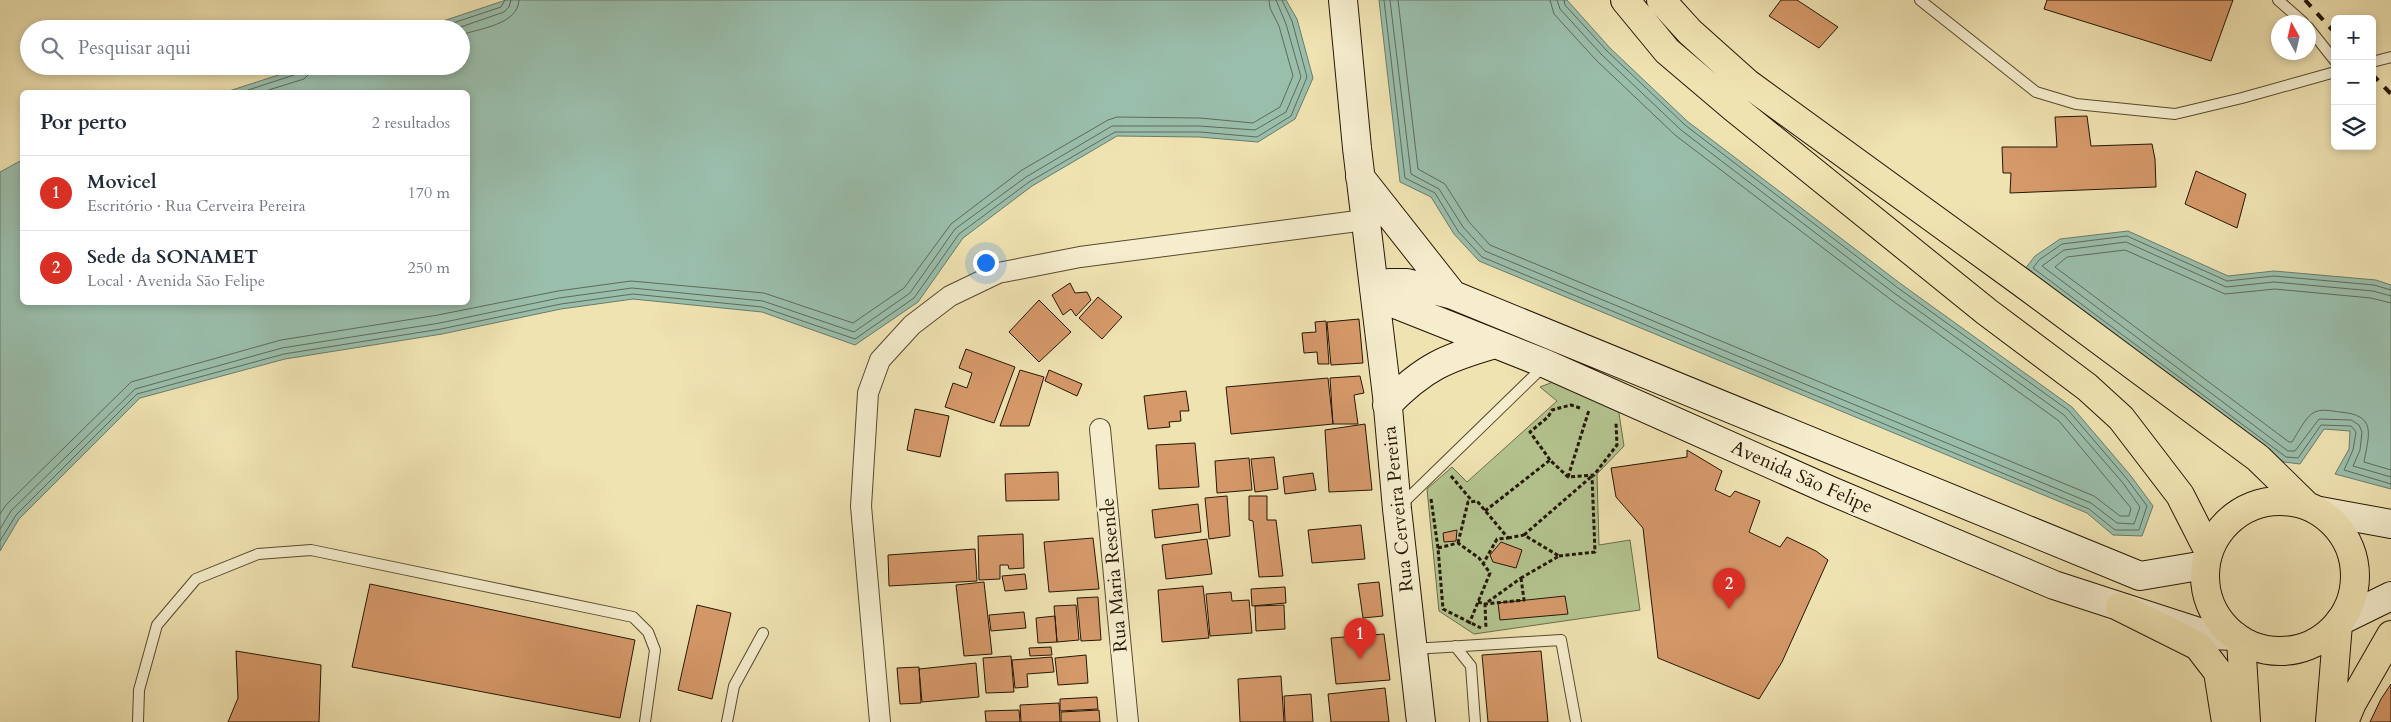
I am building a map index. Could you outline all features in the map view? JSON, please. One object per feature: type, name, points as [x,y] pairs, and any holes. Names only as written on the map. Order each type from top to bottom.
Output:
[{"type":"main road","points":[[1625,0],[1637,17],[1674,57],[1733,107],[1987,312],[2087,387],[2121,418],[2180,495],[2207,557]]},
{"type":"main road","points":[[1661,0],[1690,32],[1747,83],[2021,282],[2258,458],[2340,530],[2353,555],[2355,583],[2352,596],[2339,622],[2318,641],[2293,650],[2266,650],[2238,638],[2216,617],[2210,604],[2204,578],[2207,557],[2224,525],[2248,507],[2277,500],[2313,508]]},
{"type":"main road","points":[[2120,607],[2198,646],[2218,672],[2226,722]]},
{"type":"main road","points":[[2330,722],[2339,622]]},
{"type":"main road","points":[[2344,722],[2352,703],[2391,635]]},
{"type":"main road","points":[[2238,638],[2246,722]]},
{"type":"street","name":"Rua Cerveira Pereira","points":[[1341,3],[1388,405],[1397,509],[1421,722]]},
{"type":"street","points":[[1360,172],[1453,295]]},
{"type":"street","points":[[880,722],[861,506],[868,393],[880,360],[912,325],[950,296],[998,274],[1080,257],[1365,220]]},
{"type":"street","name":"Avenida São Felipe","points":[[1375,292],[1388,283],[1407,284],[1453,295],[2140,576],[2207,557]]},
{"type":"street","name":"Avenida São Felipe","points":[[1375,292],[1546,364],[1838,494],[2027,574],[2120,607],[2208,635],[2238,638]]},
{"type":"street","points":[[1388,405],[1411,380],[1451,357],[1495,344]]},
{"type":"street","name":"Rua Maria Resende","points":[[1100,429],[1128,722]]},
{"type":"street","points":[[2313,508],[2391,524]]},
{"type":"street","points":[[2339,622],[2391,596]]},
{"type":"lane","points":[[1920,0],[2036,92],[2076,104],[2175,114],[2242,98],[2331,73]]},
{"type":"lane","points":[[2281,1],[2296,15]]},
{"type":"lane","points":[[2316,37],[2334,60]]},
{"type":"lane","points":[[2376,61],[2391,57]]},
{"type":"lane","points":[[1397,509],[1546,364]]},
{"type":"lane","points":[[138,722],[139,690],[157,625],[196,579],[258,554],[311,550],[633,617],[648,632],[655,650],[645,722]]},
{"type":"lane","points":[[727,722],[734,686],[763,632]]},
{"type":"lane","points":[[1413,649],[1561,640],[1576,722]]},
{"type":"lane","points":[[1455,646],[1471,666],[1475,722]]},
{"type":"path","points":[[1592,476],[1568,476],[1550,460],[1530,432],[1548,417],[1552,410],[1570,405],[1597,412]]},
{"type":"path","points":[[1568,476],[1588,410]]},
{"type":"path","points":[[1483,564],[1497,539],[1524,535],[1592,476],[1617,445],[1616,417]]},
{"type":"path","points":[[1485,511],[1550,460]]},
{"type":"path","points":[[1443,479],[1450,476],[1473,502]]},
{"type":"path","points":[[1485,604],[1521,578],[1560,556],[1596,552],[1592,476]]},
{"type":"path","points":[[1431,496],[1443,609],[1469,624],[1486,629],[1485,604]]},
{"type":"path","points":[[1458,542],[1468,502],[1477,501],[1508,538]]},
{"type":"path","points":[[1524,535],[1560,556]]},
{"type":"path","points":[[1438,548],[1458,542]]},
{"type":"path","points":[[1458,542],[1479,558],[1490,573],[1469,624]]},
{"type":"path","points":[[1478,602],[1485,604],[1524,600],[1521,578]]},
{"type":"green space","points":[[1553,382],[1618,407],[1624,446],[1597,474],[1599,545],[1630,540],[1640,610],[1474,634],[1439,611],[1427,489],[1452,467],[1467,482],[1557,401],[1540,387]]},
{"type":"water","points":[[506,0],[1286,0],[1297,19],[1313,78],[1295,119],[1258,142],[1199,137],[1117,136],[1032,186],[963,238],[918,302],[855,345],[762,312],[633,299],[561,309],[442,334],[285,359],[140,398],[19,519],[0,551],[0,172],[20,161],[20,305],[470,305],[470,90],[232,90],[278,75],[470,75],[470,20],[446,20]]},
{"type":"water","points":[[1379,0],[1567,0],[1610,48],[1687,121],[1901,284],[2072,407],[2131,476],[2153,506],[2142,536],[2113,535],[2087,513],[1479,261],[1454,234],[1431,197],[1400,182]]},
{"type":"water","points":[[2128,231],[2228,276],[2274,271],[2376,280],[2391,285],[2391,489],[2335,474],[2349,449],[2350,431],[2324,429],[2300,464],[2284,462],[2025,269],[2035,256],[2060,239]]},
{"type":"building","points":[[1781,0],[1797,0],[1838,27],[1819,48],[1769,16]]},
{"type":"building","points":[[2047,0],[2233,0],[2211,61],[2044,9]]},
{"type":"building","points":[[2087,116],[2091,146],[2152,144],[2155,159],[2156,187],[2010,193],[2011,173],[2003,173],[2002,147],[2057,147],[2055,117]]},
{"type":"building","points":[[2196,171],[2246,194],[2237,228],[2185,204]]},
{"type":"building","points":[[1070,283],[1075,293],[1087,292],[1091,300],[1076,316],[1071,309],[1063,315],[1052,295]]},
{"type":"building","points":[[1098,297],[1122,317],[1102,339],[1079,318]]},
{"type":"building","points":[[1039,300],[1071,332],[1039,362],[1009,332]]},
{"type":"building","points":[[1359,319],[1363,363],[1331,365],[1327,322]]},
{"type":"building","points":[[1326,321],[1329,364],[1318,364],[1317,352],[1304,353],[1302,333],[1316,332],[1315,322]]},
{"type":"building","points":[[966,349],[1015,367],[994,423],[945,407],[953,383],[967,388],[972,373],[959,368]]},
{"type":"building","points":[[1020,370],[1044,377],[1029,426],[1000,426]]},
{"type":"building","points":[[1049,370],[1082,384],[1077,396],[1045,381]]},
{"type":"building","points":[[1360,376],[1364,393],[1354,395],[1358,424],[1333,424],[1330,378]]},
{"type":"building","points":[[1328,378],[1333,424],[1231,434],[1226,387]]},
{"type":"building","points":[[1186,391],[1189,411],[1180,411],[1181,421],[1169,422],[1170,427],[1148,429],[1144,396]]},
{"type":"building","points":[[915,409],[949,416],[940,457],[907,450]]},
{"type":"building","points":[[1365,424],[1372,490],[1329,492],[1325,430]]},
{"type":"building","points":[[1195,443],[1199,487],[1159,489],[1156,445]]},
{"type":"building","points":[[1687,450],[1722,471],[1715,490],[1730,497],[1735,491],[1760,501],[1749,532],[1780,547],[1787,537],[1816,551],[1828,560],[1782,662],[1759,699],[1658,658],[1643,528],[1616,497],[1611,468],[1687,457]]},
{"type":"building","points":[[1274,457],[1278,489],[1255,492],[1251,459]]},
{"type":"building","points":[[1249,458],[1252,490],[1217,493],[1215,461]]},
{"type":"building","points":[[1058,472],[1059,500],[1006,501],[1005,474]]},
{"type":"building","points":[[1313,473],[1316,490],[1285,494],[1283,477]]},
{"type":"building","points":[[1227,496],[1230,536],[1209,539],[1205,498]]},
{"type":"building","points":[[1249,496],[1267,496],[1267,520],[1276,520],[1283,576],[1259,577],[1253,521],[1249,520]]},
{"type":"building","points":[[1198,504],[1201,532],[1155,538],[1152,510]]},
{"type":"building","points":[[1361,525],[1365,559],[1312,563],[1308,530]]},
{"type":"building","points":[[1457,530],[1456,541],[1444,542],[1443,533]]},
{"type":"building","points":[[1023,534],[1024,568],[1009,569],[1008,565],[1000,565],[1000,579],[979,580],[978,536]]},
{"type":"building","points":[[1093,538],[1099,589],[1049,592],[1044,542]]},
{"type":"building","points":[[1207,539],[1212,574],[1166,579],[1162,545]]},
{"type":"building","points":[[1501,542],[1522,550],[1516,568],[1493,562],[1490,555]]},
{"type":"building","points":[[975,549],[977,581],[889,586],[888,555]]},
{"type":"building","points":[[1025,574],[1027,589],[1005,591],[1002,576]]},
{"type":"building","points":[[984,582],[992,654],[964,656],[956,585]]},
{"type":"building","points":[[1379,582],[1383,616],[1363,618],[1358,584]]},
{"type":"building","points":[[370,584],[635,640],[620,718],[352,667]]},
{"type":"building","points":[[1203,586],[1209,638],[1162,642],[1158,590]]},
{"type":"building","points":[[1285,587],[1286,603],[1252,606],[1251,589]]},
{"type":"building","points":[[1231,592],[1232,601],[1249,600],[1252,633],[1210,636],[1206,594]]},
{"type":"building","points":[[1565,596],[1568,614],[1500,620],[1498,603]]},
{"type":"building","points":[[1098,597],[1101,640],[1081,641],[1077,598]]},
{"type":"building","points":[[697,605],[731,613],[712,699],[678,690]]},
{"type":"building","points":[[1076,605],[1079,640],[1057,642],[1054,606]]},
{"type":"building","points":[[1284,605],[1285,629],[1256,631],[1255,606]]},
{"type":"building","points":[[1024,612],[1026,628],[991,631],[989,615]]},
{"type":"building","points":[[1055,616],[1057,642],[1038,643],[1036,618]]},
{"type":"building","points":[[1384,634],[1390,680],[1336,684],[1331,638]]},
{"type":"building","points":[[1051,647],[1052,655],[1030,656],[1029,648]]},
{"type":"building","points":[[236,651],[321,665],[319,722],[228,722],[238,698]]},
{"type":"building","points":[[1541,651],[1548,722],[1488,722],[1482,655]]},
{"type":"building","points":[[1086,655],[1088,683],[1058,685],[1055,658]]},
{"type":"building","points":[[1011,656],[1014,692],[986,693],[983,658]]},
{"type":"building","points":[[1052,657],[1054,672],[1027,674],[1028,687],[1015,688],[1012,660]]},
{"type":"building","points":[[976,663],[979,697],[922,702],[919,669]]},
{"type":"building","points":[[919,667],[921,703],[900,704],[897,668]]},
{"type":"building","points":[[1281,676],[1284,722],[1240,722],[1238,679]]},
{"type":"building","points":[[2391,684],[2391,722],[2370,722],[2381,699]]},
{"type":"building","points":[[1385,688],[1389,722],[1331,722],[1328,694]]},
{"type":"building","points":[[1311,694],[1313,722],[1285,722],[1284,696]]},
{"type":"building","points":[[1097,697],[1098,709],[1060,711],[1060,699]]},
{"type":"building","points":[[1059,703],[1060,722],[1021,722],[1020,705]]},
{"type":"building","points":[[1019,710],[1020,722],[986,722],[985,711]]},
{"type":"building","points":[[1099,710],[1100,722],[1061,722],[1061,712]]},
{"type":"railway","points":[[2305,0],[2331,29]]},
{"type":"railway","points":[[2376,78],[2391,94]]},
{"type":"place","name":"Sede da SONAMET","points":[[1729,609]]},
{"type":"place","name":"Movicel","points":[[1360,659]]}]
